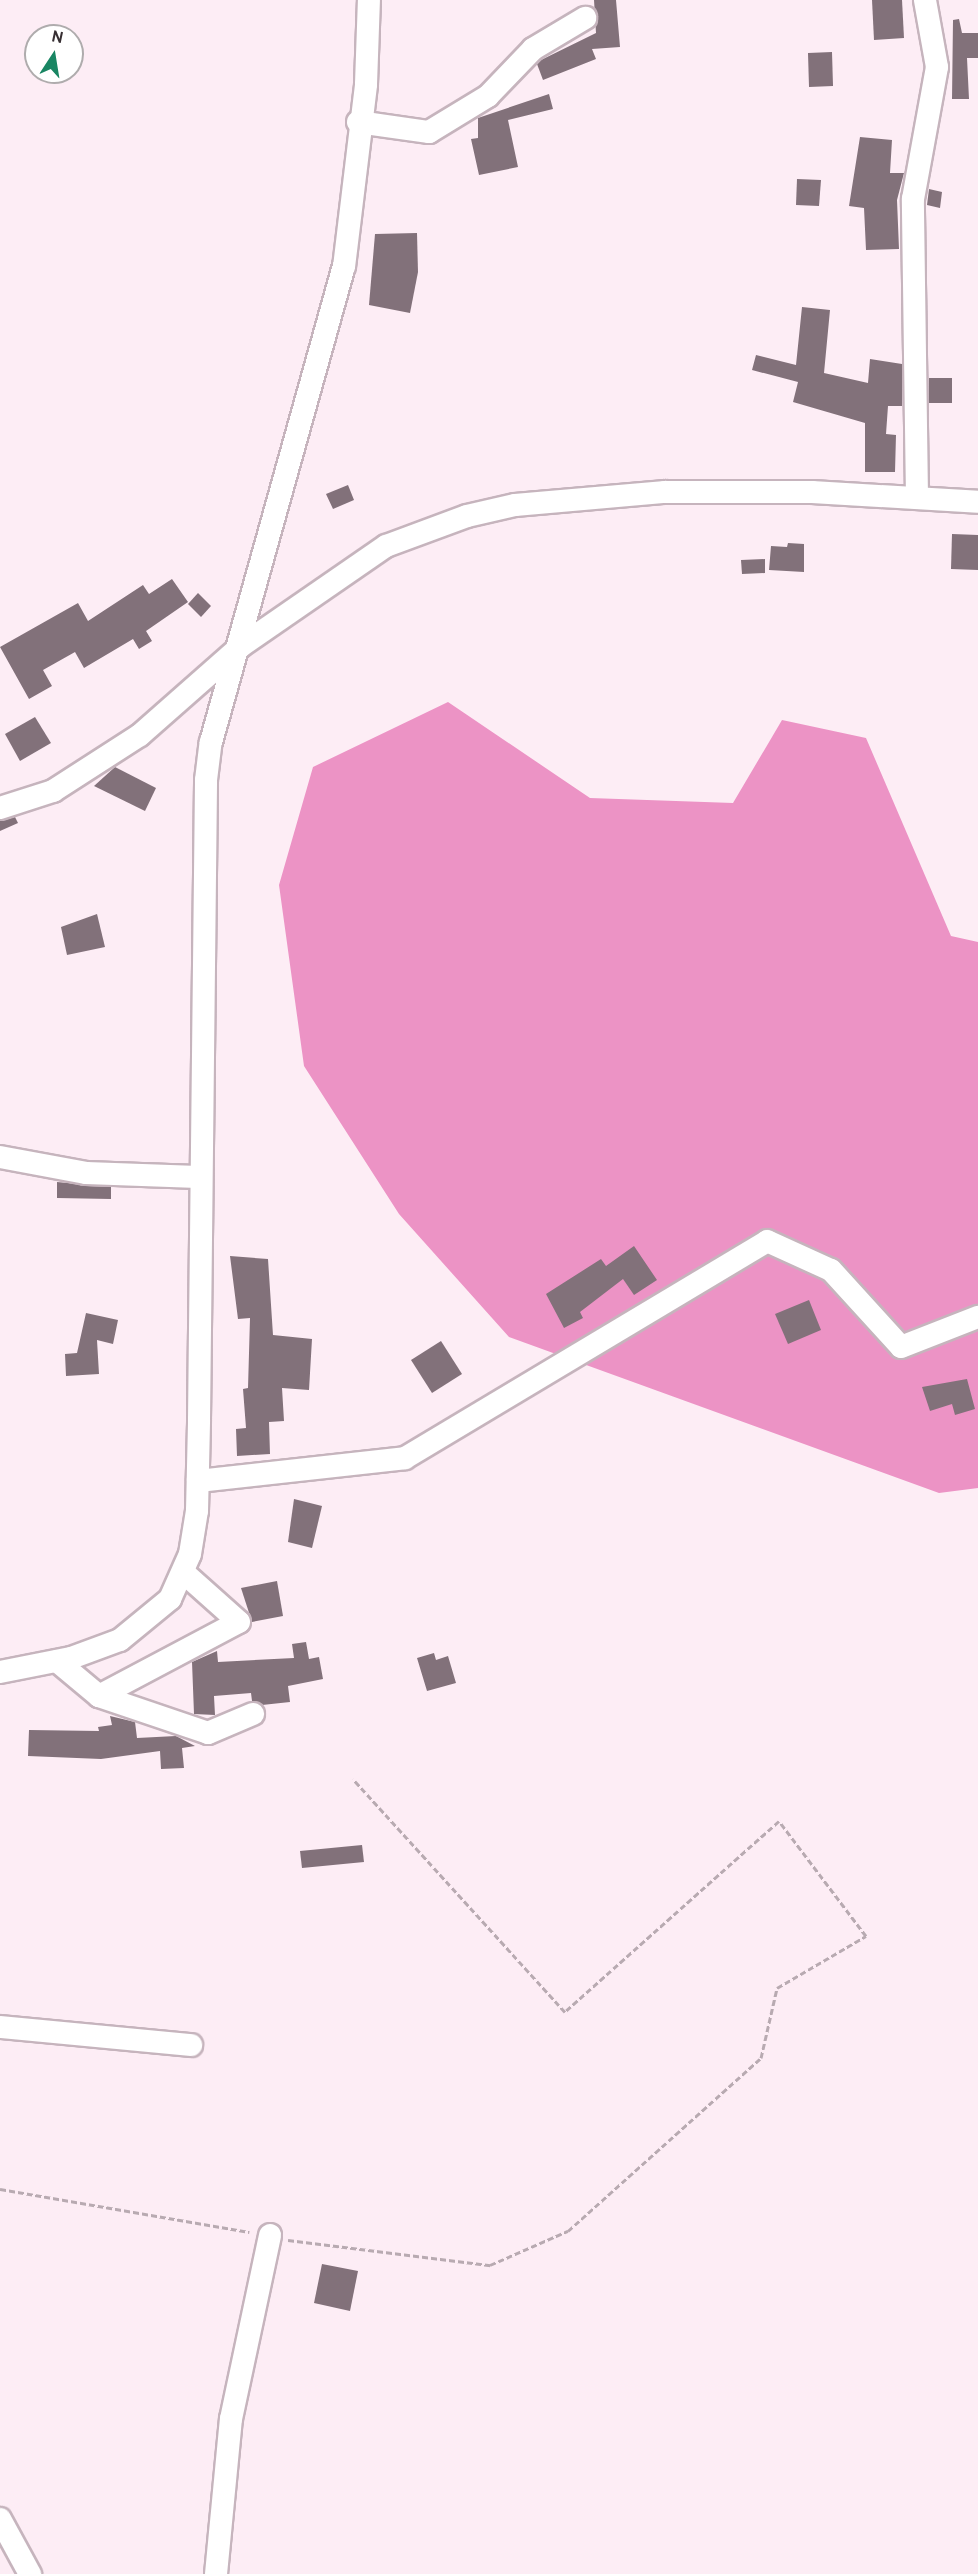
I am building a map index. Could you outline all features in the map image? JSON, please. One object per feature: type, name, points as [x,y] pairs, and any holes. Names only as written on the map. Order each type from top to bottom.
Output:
[{"type":"street","points":[[0,1672],[57,1661],[120,1640],[170,1599],[184,1573],[198,1480],[198,1177],[206,780],[337,296],[360,122],[369,0]]},
{"type":"street","points":[[917,498],[913,199],[937,67],[925,0]]},
{"type":"street","points":[[360,122],[429,132],[488,96],[533,49],[585,18]]},
{"type":"street","points":[[0,808],[53,791],[100,761],[179,706],[242,646],[386,546],[505,507],[665,492],[917,498],[978,502]]},
{"type":"street","points":[[0,1157],[86,1173],[198,1177]]},
{"type":"street","points":[[198,1480],[405,1458],[767,1241],[831,1270],[901,1347],[978,1317]]},
{"type":"street","points":[[99,1696],[239,1622],[184,1573]]},
{"type":"street","points":[[57,1661],[99,1696],[208,1733],[253,1714]]},
{"type":"street","points":[[0,2027],[191,2045]]},
{"type":"street","points":[[216,2574],[231,2419],[270,2235]]},
{"type":"street","points":[[0,2519],[30,2574]]},
{"type":"path","points":[[0,2189],[270,2235],[490,2265],[568,2231],[761,2058],[777,1988],[866,1936],[779,1821],[565,2012],[353,1779]]},
{"type":"shaded area","points":[[448,702],[590,798],[733,803],[782,720],[866,738],[951,936],[978,942],[978,1488],[939,1493],[509,1337],[399,1214],[304,1066],[279,885],[313,767]]},
{"type":"building","points":[[594,0],[616,0],[620,47],[592,49],[596,59],[543,80],[537,64],[541,60],[596,33]]},
{"type":"building","points":[[872,0],[902,0],[904,38],[874,40]]},
{"type":"building","points":[[959,19],[962,33],[978,33],[978,58],[967,58],[969,99],[952,99],[953,20]]},
{"type":"building","points":[[832,52],[833,86],[809,87],[808,53]]},
{"type":"building","points":[[549,94],[553,109],[508,120],[518,167],[479,175],[471,139],[478,138],[478,118]]},
{"type":"building","points":[[860,137],[892,140],[890,173],[904,173],[897,200],[899,249],[866,250],[864,208],[849,206]]},
{"type":"building","points":[[797,179],[821,180],[819,206],[796,205]]},
{"type":"building","points":[[929,189],[942,192],[940,208],[927,205]]},
{"type":"building","points":[[417,233],[418,272],[410,313],[369,305],[375,234]]},
{"type":"building","points":[[802,307],[830,310],[824,373],[868,383],[870,359],[902,364],[902,406],[888,406],[886,434],[896,435],[895,472],[865,472],[865,423],[793,402],[798,382],[752,370],[756,355],[796,365]]},
{"type":"building","points":[[929,378],[952,378],[952,403],[929,403]]},
{"type":"building","points":[[348,485],[354,500],[333,509],[326,494]]},
{"type":"building","points":[[952,534],[978,535],[978,570],[951,569]]},
{"type":"building","points":[[788,543],[804,544],[804,572],[769,570],[771,546],[787,547]]},
{"type":"building","points":[[765,559],[765,573],[742,574],[741,560]]},
{"type":"building","points":[[172,579],[188,602],[146,631],[152,641],[139,649],[133,639],[84,668],[75,652],[43,670],[52,686],[29,699],[0,647],[78,603],[88,621],[143,585],[149,594]]},
{"type":"building","points":[[198,593],[211,606],[201,617],[188,604]]},
{"type":"building","points":[[35,717],[51,743],[20,761],[5,734]]},
{"type":"building","points":[[115,767],[156,788],[145,811],[94,786]]},
{"type":"building","points":[[15,817],[18,823],[0,831],[0,821]]},
{"type":"building","points":[[97,914],[105,947],[67,955],[61,927]]},
{"type":"building","points":[[57,1182],[111,1187],[111,1199],[57,1198]]},
{"type":"building","points":[[634,1246],[657,1280],[634,1295],[623,1279],[580,1312],[583,1318],[564,1328],[546,1294],[601,1259],[606,1266]]},
{"type":"building","points":[[230,1256],[268,1259],[273,1335],[312,1339],[309,1390],[282,1388],[284,1421],[269,1422],[270,1454],[237,1456],[236,1429],[246,1428],[243,1389],[248,1388],[250,1318],[238,1319]]},
{"type":"building","points":[[809,1300],[821,1330],[788,1344],[775,1314]]},
{"type":"building","points":[[86,1313],[118,1320],[113,1344],[97,1340],[99,1374],[66,1376],[65,1354],[77,1353]]},
{"type":"building","points":[[441,1341],[462,1374],[432,1393],[411,1360]]},
{"type":"building","points":[[967,1379],[975,1409],[955,1415],[952,1404],[930,1411],[922,1387]]},
{"type":"building","points":[[294,1499],[322,1506],[312,1548],[288,1542]]},
{"type":"building","points":[[277,1581],[283,1616],[252,1622],[241,1588]]},
{"type":"building","points":[[306,1642],[309,1659],[319,1657],[323,1679],[288,1686],[290,1702],[262,1705],[252,1701],[251,1693],[214,1696],[215,1715],[194,1714],[192,1662],[217,1651],[218,1662],[294,1658],[292,1644]]},
{"type":"building","points":[[434,1653],[436,1660],[448,1656],[456,1683],[427,1691],[417,1658]]},
{"type":"building","points":[[110,1716],[135,1722],[137,1738],[176,1736],[195,1746],[182,1748],[184,1768],[161,1769],[160,1751],[101,1759],[28,1756],[29,1730],[99,1731],[98,1727],[112,1725]]},
{"type":"building","points":[[362,1845],[364,1862],[302,1868],[300,1851]]},
{"type":"building","points":[[322,2264],[358,2271],[350,2311],[314,2303]]}]
